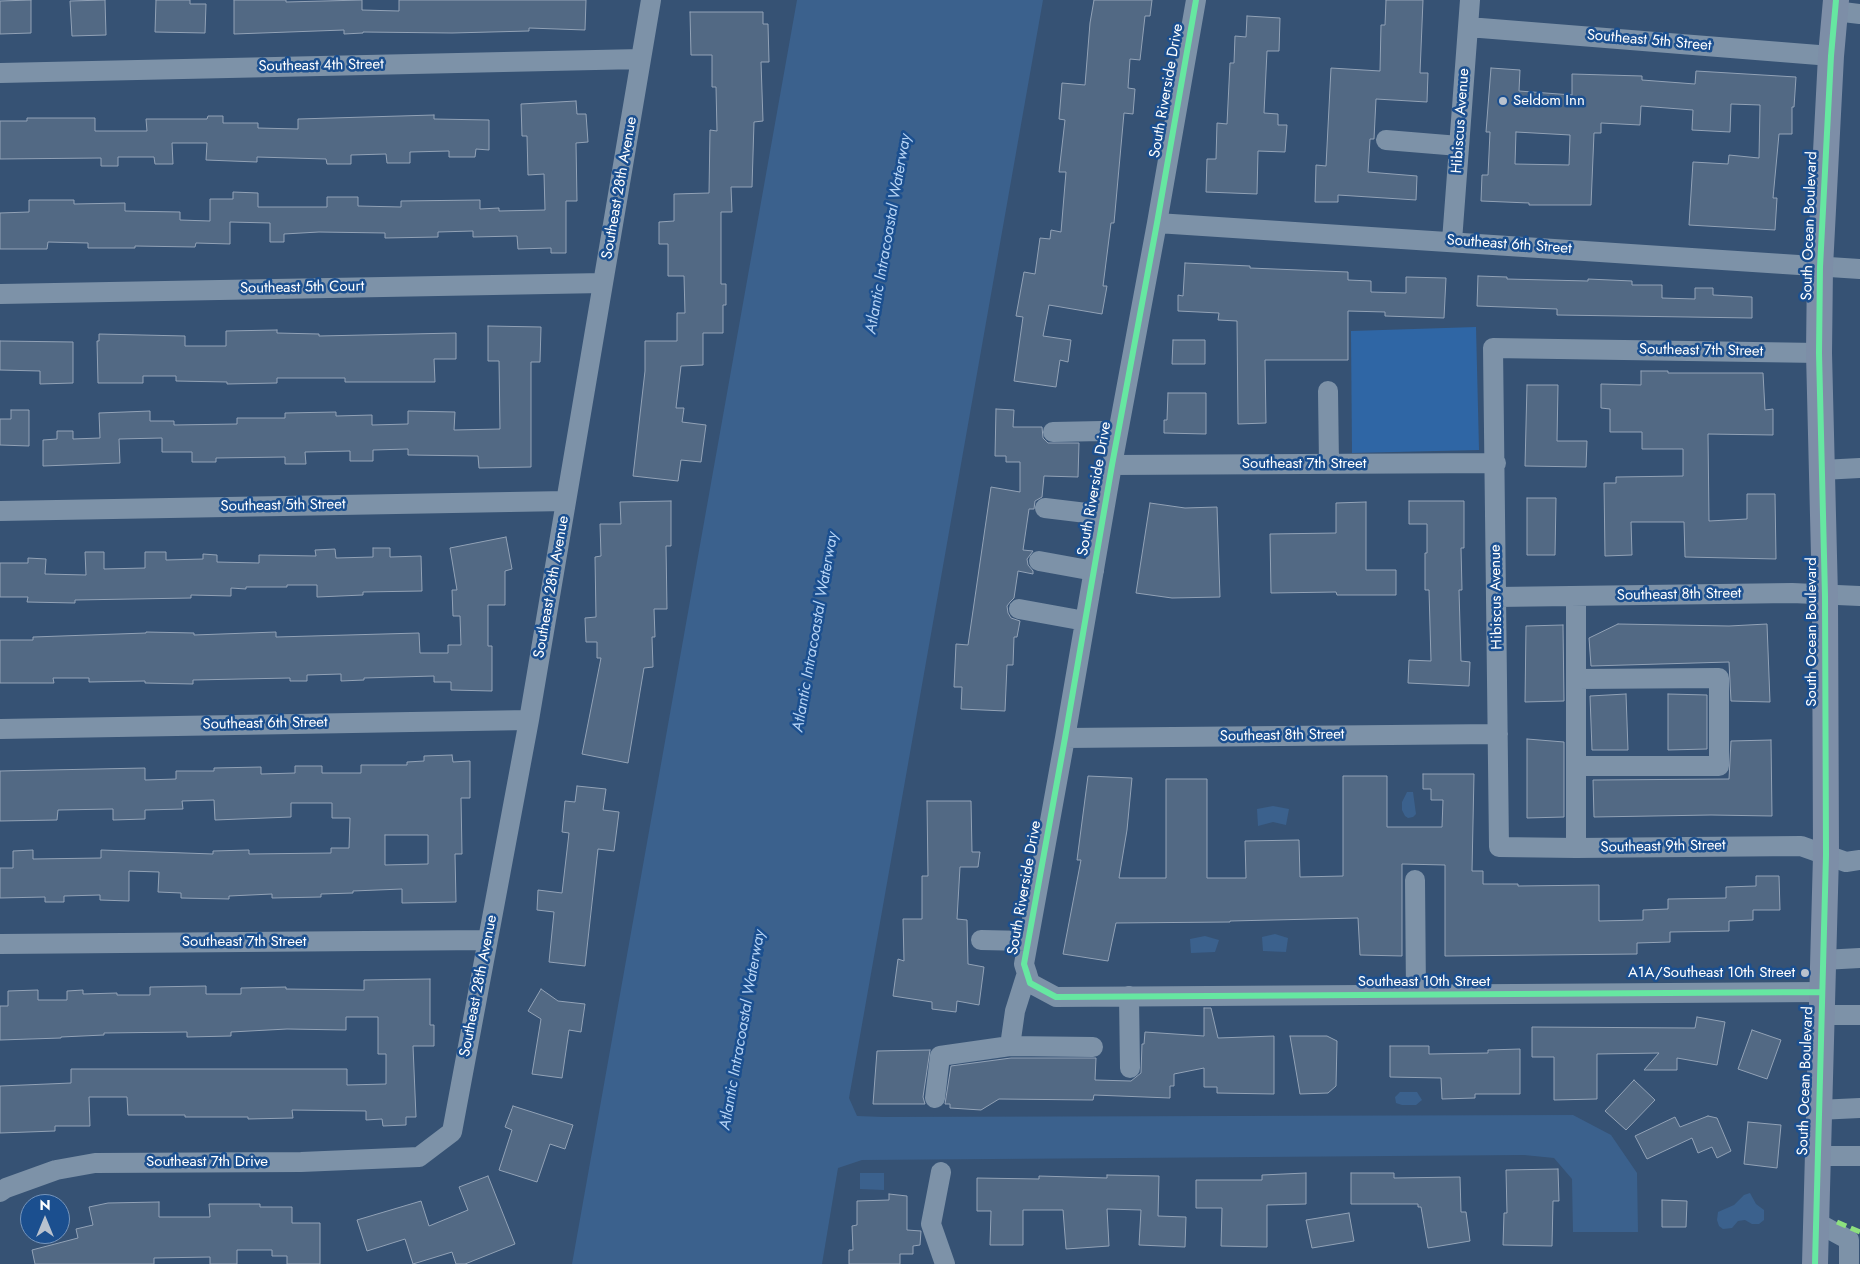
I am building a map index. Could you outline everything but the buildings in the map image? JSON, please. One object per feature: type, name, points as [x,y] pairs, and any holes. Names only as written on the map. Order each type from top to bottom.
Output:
[{"type":"main road","name":"South Ocean Boulevard","points":[[1815,1264],[1826,855],[1826,596],[1819,353],[1820,266],[1835,5]]},
{"type":"street","name":"Southeast 28th Avenue","points":[[418,1157],[452,1132],[529,720],[651,0]]},
{"type":"street","name":"South Riverside Drive","points":[[1010,1046],[1015,1011],[1028,978],[1024,964],[1117,434],[1157,223],[1196,0]]},
{"type":"street","name":"Hibiscus Avenue","points":[[1452,242],[1470,0]]},
{"type":"street","points":[[1835,5],[1860,14]]},
{"type":"street","name":"Southeast 5th Street","points":[[1468,27],[1831,56]]},
{"type":"street","name":"Southeast 4th Street","points":[[0,73],[641,59]]},
{"type":"street","points":[[1386,140],[1459,146]]},
{"type":"street","name":"Southeast 6th Street","points":[[1157,223],[1860,269]]},
{"type":"street","name":"Southeast 5th Court","points":[[0,294],[604,283]]},
{"type":"street","name":"Hibiscus Avenue","points":[[1494,348],[1499,847]]},
{"type":"street","name":"Southeast 7th Street","points":[[1494,348],[1819,353]]},
{"type":"street","points":[[1328,391],[1329,464]]},
{"type":"street","points":[[1053,432],[1102,431],[1117,434]]},
{"type":"street","name":"Southeast 7th Street","points":[[1112,465],[1496,463]]},
{"type":"street","points":[[1822,470],[1860,468]]},
{"type":"street","name":"Southeast 5th Street","points":[[0,511],[566,501]]},
{"type":"street","points":[[1045,508],[1103,515]]},
{"type":"street","points":[[1039,561],[1094,571]]},
{"type":"street","name":"Southeast 8th Street","points":[[1497,597],[1792,594],[1860,596]]},
{"type":"street","points":[[1576,596],[1576,848]]},
{"type":"street","points":[[1019,609],[1085,621]]},
{"type":"street","points":[[1577,679],[1719,678],[1719,766],[1577,766]]},
{"type":"street","name":"Southeast 6th Street","points":[[0,729],[529,720]]},
{"type":"street","name":"Southeast 8th Street","points":[[1065,738],[1498,734]]},
{"type":"street","name":"Southeast 9th Street","points":[[1499,847],[1801,846],[1846,862],[1860,860]]},
{"type":"street","points":[[1415,880],[1416,994]]},
{"type":"street","name":"Southeast 7th Street","points":[[0,944],[488,940]]},
{"type":"street","points":[[981,940],[1028,941]]},
{"type":"street","points":[[1822,960],[1860,958]]},
{"type":"street","name":"Southeast 10th Street","points":[[1028,978],[1056,997],[1416,994],[1821,1003],[1860,1015]]},
{"type":"street","points":[[1129,996],[1130,1068]]},
{"type":"street","points":[[935,1098],[940,1056],[1010,1046],[1093,1047]]},
{"type":"street","points":[[1818,1110],[1860,1108]]},
{"type":"street","points":[[1817,1156],[1860,1156]]},
{"type":"street","name":"Southeast 7th Drive","points":[[0,1192],[6,1188],[56,1170],[95,1163],[300,1162],[418,1157]]},
{"type":"street","points":[[941,1172],[931,1224],[945,1264]]},
{"type":"street","points":[[1816,1222],[1849,1240],[1849,1264]]},
{"type":"shaded area","points":[[1476,327],[1479,450],[1352,453],[1351,331]]},
{"type":"water","name":"Atlantic Intracoastal Waterway","points":[[797,0],[1043,0],[849,1098],[857,1116],[1573,1115],[1611,1135],[1637,1173],[1638,1232],[1573,1232],[1572,1179],[1554,1158],[1524,1155],[862,1160],[838,1168],[822,1264],[572,1264]]},
{"type":"water","points":[[1407,792],[1413,792],[1416,814],[1408,818],[1402,810],[1402,802]]},
{"type":"water","points":[[1273,806],[1289,809],[1286,825],[1273,822],[1258,826],[1257,809]]},
{"type":"water","points":[[1275,934],[1288,938],[1286,952],[1263,951],[1262,937]]},
{"type":"water","points":[[1205,936],[1219,940],[1215,952],[1191,953],[1190,939]]},
{"type":"water","points":[[1400,1092],[1417,1092],[1422,1100],[1416,1105],[1396,1103],[1395,1097]]},
{"type":"water","points":[[860,1173],[884,1173],[884,1190],[860,1189]]},
{"type":"water","points":[[1750,1193],[1756,1204],[1764,1210],[1764,1220],[1759,1224],[1752,1224],[1745,1220],[1738,1221],[1732,1228],[1723,1229],[1719,1226],[1717,1220],[1718,1212],[1734,1205],[1744,1195]]},
{"type":"marked path","points":[[1837,1222],[1860,1232]]},
{"type":"cycle path","points":[[1196,0],[1024,964],[1030,983],[1056,997],[1821,992]]},
{"type":"cycle path","points":[[1815,1264],[1826,855],[1825,596],[1819,353],[1820,267],[1831,56],[1836,0]]},
{"type":"place","name":"Seldom Inn","points":[[1503,101]]},
{"type":"place","name":"A1A/Southeast 10th Street","points":[[1805,973]]}]
